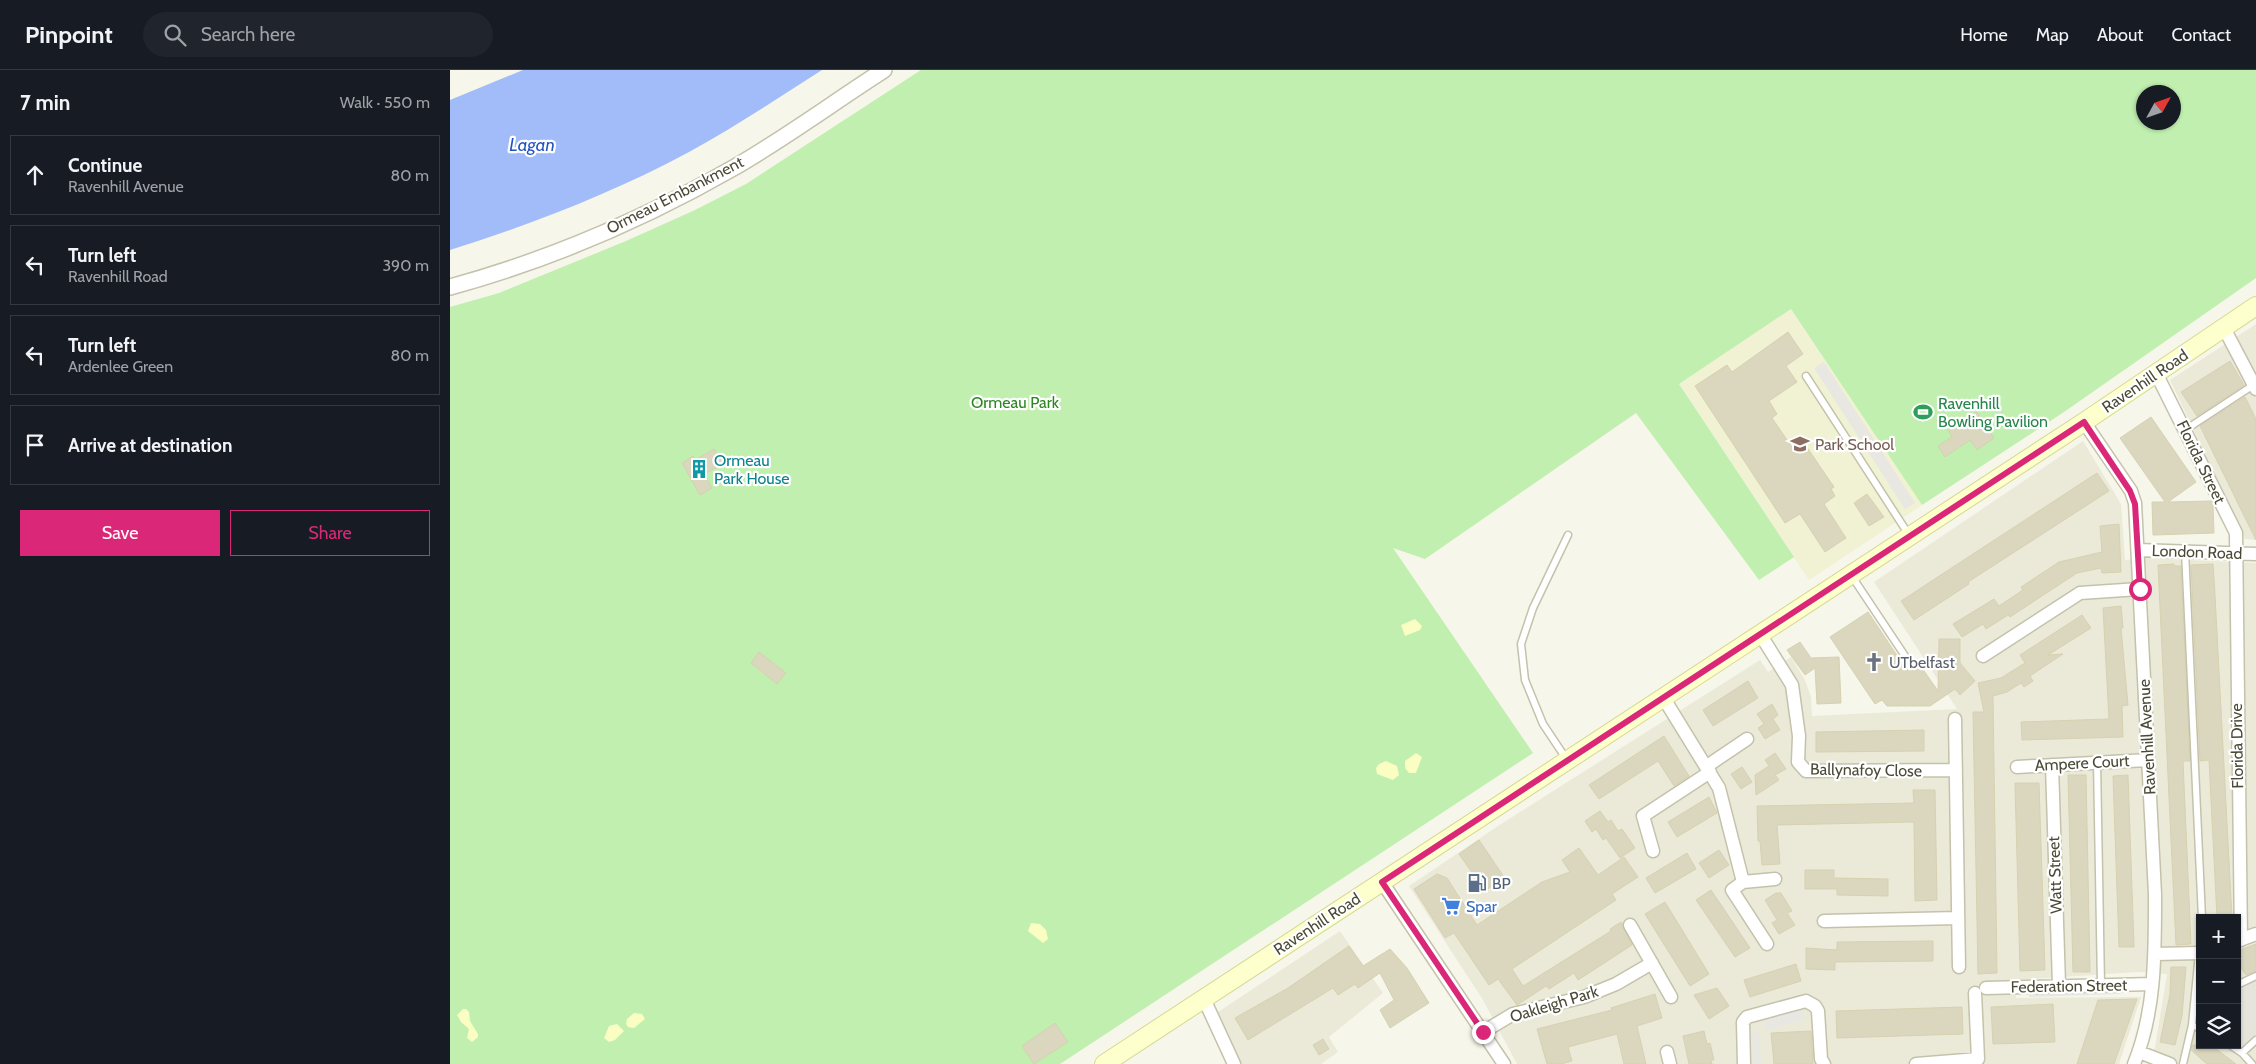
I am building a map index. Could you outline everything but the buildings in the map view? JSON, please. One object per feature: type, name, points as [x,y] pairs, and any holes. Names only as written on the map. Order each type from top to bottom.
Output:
[{"type":"main road","name":"Ravenhill Road","points":[[1104,1064],[2084,422],[2256,306]]},
{"type":"street","name":"Ormeau Embankment","points":[[450,287],[491,276],[550,254],[686,194],[736,166],[884,70]]},
{"type":"street","points":[[2224,328],[2255,386]]},
{"type":"street","name":"Florida Street","points":[[2156,373],[2236,533],[2236,553]]},
{"type":"street","name":"Ravenhill Avenue","points":[[2084,422],[2130,491],[2135,504],[2155,894],[2155,954],[2148,1018],[2134,1064]]},
{"type":"street","name":"London Road","points":[[2138,550],[2256,554]]},
{"type":"street","name":"Florida Drive","points":[[2236,553],[2239,914]]},
{"type":"street","points":[[1984,656],[2080,593],[2140,589]]},
{"type":"street","name":"Ballynafoy Close","points":[[1760,634],[1792,685],[1799,736],[1798,762],[1806,771],[1956,770]]},
{"type":"street","points":[[1663,697],[1709,769],[1724,802],[1743,882]]},
{"type":"street","points":[[1955,719],[1959,967]]},
{"type":"street","points":[[1653,851],[1643,816],[1747,739]]},
{"type":"street","name":"Ampere Court","points":[[2017,766],[2148,760]]},
{"type":"street","name":"Watt Street","points":[[2052,765],[2059,985]]},
{"type":"street","points":[[1767,944],[1732,890],[1743,882],[1775,879]]},
{"type":"street","points":[[1382,882],[1504,1064]]},
{"type":"street","points":[[1824,921],[1958,918]]},
{"type":"street","points":[[1630,925],[1671,996]]},
{"type":"street","points":[[2241,939],[2256,934]]},
{"type":"street","points":[[2155,954],[2196,953]]},
{"type":"street","name":"Oakleigh Park","points":[[1483,1032],[1513,1014],[1592,994],[1616,984],[1652,963]]},
{"type":"street","name":"Federation Street","points":[[1916,1064],[1978,1059],[1980,991],[2059,985],[2152,984]]},
{"type":"street","points":[[1204,998],[1234,1064]]},
{"type":"street","points":[[1744,1064],[1743,1022],[1747,1017],[1806,1001],[1815,1006],[1818,1011],[1821,1059],[1824,1064]]},
{"type":"street","points":[[2139,1052],[2170,1064]]},
{"type":"lane","points":[[1806,376],[1909,536]]},
{"type":"lane","points":[[2185,430],[2255,386]]},
{"type":"lane","points":[[1567,760],[1543,724],[1525,680],[1521,644],[1533,608],[1568,535]]},
{"type":"lane","points":[[2185,551],[2202,914]]},
{"type":"lane","points":[[1850,574],[1905,656]]},
{"type":"lane","points":[[2097,762],[2101,985]]},
{"type":"lane","points":[[2241,983],[2256,976]]},
{"type":"lane","points":[[2183,1064],[2197,1004]]},
{"type":"lane","points":[[2192,1025],[2196,1023]]},
{"type":"lane","points":[[2192,1025],[2196,1026]]},
{"type":"lane","points":[[2242,1053],[2256,1040]]},
{"type":"lane","points":[[2236,1049],[2252,1064]]},
{"type":"shaded area","name":"Park School","points":[[1791,309],[1922,505],[1809,580],[1679,384]]},
{"type":"shaded area","points":[[2256,324],[2256,540],[2245,539],[2170,380]]},
{"type":"shaded area","points":[[1824,362],[1915,503],[1905,509],[1814,368]]},
{"type":"shaded area","points":[[2083,441],[2121,504],[2125,560],[2146,558],[2256,563],[2256,979],[2241,986],[2241,914],[2196,914],[2196,1049],[2241,1049],[2256,1035],[2256,1064],[2148,1064],[2155,1047],[2167,974],[2138,972],[2016,980],[2016,998],[2141,997],[2119,1064],[1517,1064],[1483,1000],[1409,886],[1501,824],[1760,660],[1768,672],[1791,657],[1805,680],[1811,697],[1812,716],[1957,709],[1874,582]]},
{"type":"shaded area","points":[[1340,931],[1383,993],[1329,1037],[1338,1052],[1321,1064],[1226,1064],[1206,1020]]},
{"type":"shaded area","points":[[2256,979],[2256,1035],[2243,1048],[2241,1047],[2241,986]]},
{"type":"shaded area","points":[[2121,989],[2121,994],[2029,997],[2029,992]]},
{"type":"shaded area","points":[[1801,1007],[1805,1019],[1766,1031],[1762,1019]]},
{"type":"shaded area","points":[[1750,1032],[1759,1032],[1761,1064],[1752,1064]]},
{"type":"green space","name":"Ormeau Park","points":[[921,70],[2256,70],[2256,278],[2064,412],[1922,505],[1791,309],[1679,384],[1794,557],[1759,580],[1636,413],[1425,559],[1393,548],[1533,753],[1060,1064],[450,1064],[450,307],[499,293],[626,241],[695,210],[746,184]]},
{"type":"sand","points":[[1415,619],[1422,626],[1420,630],[1405,636],[1401,625]]},
{"type":"sand","points":[[1416,753],[1422,757],[1416,773],[1409,773],[1405,768],[1405,761]]},
{"type":"sand","points":[[1386,761],[1397,766],[1399,775],[1393,780],[1377,774],[1376,768],[1379,764]]},
{"type":"sand","points":[[1031,923],[1040,924],[1046,930],[1048,939],[1043,943],[1028,931]]},
{"type":"sand","points":[[463,1009],[469,1012],[470,1021],[478,1034],[478,1037],[472,1042],[467,1038],[469,1029],[461,1022],[457,1015]]},
{"type":"sand","points":[[634,1013],[642,1014],[645,1019],[634,1028],[628,1027],[626,1024],[627,1019]]},
{"type":"sand","points":[[617,1024],[624,1031],[615,1040],[609,1042],[604,1038],[609,1026]]},
{"type":"water","name":"Lagan","points":[[523,70],[822,70],[723,133],[660,167],[572,207],[450,250],[450,100]]},
{"type":"place","name":"Ravenhill Bowling Pavilion","points":[[1923,412]]},
{"type":"place","name":"Park School","points":[[1800,444]]},
{"type":"place","name":"Ormeau Park House","points":[[699,469]]},
{"type":"place","name":"UTbelfast","points":[[1874,662]]},
{"type":"place","name":"BP","points":[[1477,883]]},
{"type":"place","name":"Spar","points":[[1451,906]]},
{"type":"route","points":[[1483,1032],[1382,882],[2084,422],[2130,491],[2135,504],[2140,589]]}]
